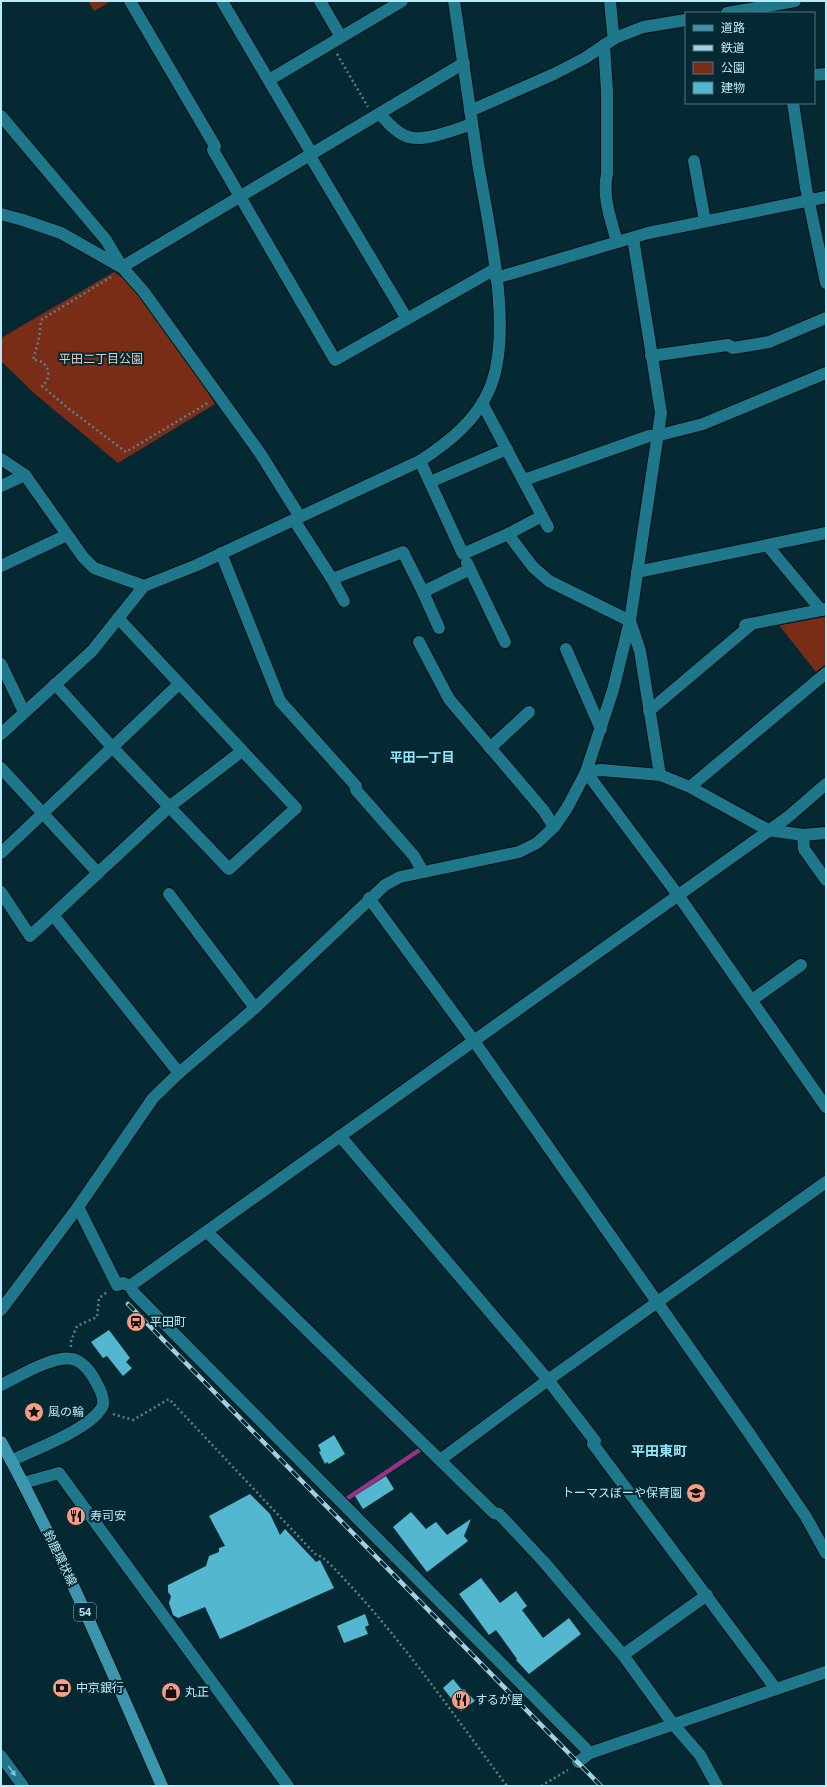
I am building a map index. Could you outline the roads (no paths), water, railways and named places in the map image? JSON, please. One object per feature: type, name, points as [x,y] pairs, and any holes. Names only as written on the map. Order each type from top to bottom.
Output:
[{"type":"main road","name":"鈴鹿環状線","points":[[1,1442],[23,1482],[69,1575],[162,1786]]},
{"type":"street","points":[[130,1],[215,146],[213,150],[335,360],[407,319],[496,273],[705,221],[826,197]]},
{"type":"street","points":[[222,1],[407,319]]},
{"type":"street","points":[[320,1],[341,37]]},
{"type":"street","points":[[269,80],[402,1]]},
{"type":"street","points":[[1,734],[92,650],[144,586],[197,565],[420,461],[445,445],[467,424],[482,403],[494,376],[500,347],[496,273],[454,1]]},
{"type":"street","points":[[610,1],[614,38]]},
{"type":"street","points":[[736,12],[789,6]]},
{"type":"street","points":[[470,111],[554,74],[585,58],[614,38],[644,27],[685,20]]},
{"type":"street","points":[[604,45],[607,91],[607,174],[605,185],[609,213],[617,242]]},
{"type":"street","points":[[122,268],[240,195],[276,177],[278,174],[464,64]]},
{"type":"street","points":[[815,74],[826,74]]},
{"type":"street","points":[[793,104],[806,188],[824,258],[826,283]]},
{"type":"street","points":[[377,115],[407,137],[425,137],[472,124]]},
{"type":"street","points":[[1,116],[106,240],[122,268],[144,292],[260,453],[344,601]]},
{"type":"street","points":[[694,160],[705,221]]},
{"type":"street","points":[[1,214],[61,233],[122,268]]},
{"type":"street","points":[[1,1310],[78,1207],[153,1098],[179,1072],[255,1008],[369,898],[384,885],[400,876],[520,852],[537,843],[554,827],[567,808],[586,772],[601,729],[613,690],[630,622],[660,413],[633,238]]},
{"type":"street","points":[[651,356],[728,345],[733,348],[769,342],[826,318]]},
{"type":"street","points":[[524,480],[629,442],[703,424],[826,372]]},
{"type":"street","points":[[464,554],[508,534],[545,522],[482,403]]},
{"type":"street","points":[[430,482],[507,449]]},
{"type":"street","points":[[1,459],[25,475],[83,557],[94,568],[144,586]]},
{"type":"street","points":[[420,461],[505,642]]},
{"type":"street","points":[[1,486],[25,475]]},
{"type":"street","points":[[638,572],[826,533]]},
{"type":"street","points":[[508,534],[533,567],[549,581],[630,622],[640,651],[660,775]]},
{"type":"street","points":[[1,566],[67,535]]},
{"type":"street","points":[[650,711],[747,625],[823,610],[767,545]]},
{"type":"street","points":[[332,579],[403,552],[439,628]]},
{"type":"street","points":[[221,553],[280,701],[356,786],[356,790],[414,856],[423,872]]},
{"type":"street","points":[[423,592],[470,569]]},
{"type":"street","points":[[55,684],[168,807],[229,869],[296,808],[118,618]]},
{"type":"street","points":[[418,642],[449,699],[544,811],[554,827]]},
{"type":"street","points":[[566,649],[601,729]]},
{"type":"street","points":[[1,664],[24,712]]},
{"type":"street","points":[[690,787],[826,674]]},
{"type":"street","points":[[4,846],[44,814],[113,748],[122,737],[179,684]]},
{"type":"street","points":[[490,748],[529,712]]},
{"type":"street","points":[[1,892],[30,936],[168,807],[242,751]]},
{"type":"street","points":[[1,768],[98,873]]},
{"type":"street","points":[[586,772],[601,770],[660,775],[690,787],[768,830],[803,835],[826,833]]},
{"type":"street","points":[[586,772],[678,896],[824,1099]]},
{"type":"street","points":[[123,1286],[207,1232],[678,896],[788,817],[826,784]]},
{"type":"street","points":[[803,835],[804,849],[826,880]]},
{"type":"street","points":[[169,894],[255,1008]]},
{"type":"street","points":[[369,898],[474,1041],[657,1304],[749,1433],[806,1517],[826,1553]]},
{"type":"street","points":[[53,915],[179,1072]]},
{"type":"street","points":[[752,1000],[801,965]]},
{"type":"street","points":[[340,1136],[548,1380],[595,1441],[593,1444],[776,1689]]},
{"type":"street","points":[[440,1460],[548,1380],[657,1304],[826,1182]]},
{"type":"street","points":[[78,1207],[123,1286],[140,1299],[590,1753]]},
{"type":"street","points":[[207,1232],[494,1513],[499,1514],[544,1562],[623,1655],[673,1724],[700,1755],[717,1786]]},
{"type":"street","points":[[1,1385],[49,1363],[72,1358],[82,1363],[98,1384],[104,1401],[101,1409],[91,1419],[74,1431],[11,1460]]},
{"type":"street","points":[[23,1482],[58,1473],[288,1786]]},
{"type":"street","points":[[623,1655],[707,1595]]},
{"type":"street","points":[[578,1762],[590,1753],[826,1672]]},
{"type":"street","points":[[1,1756],[23,1786]]},
{"type":"waterway","points":[[348,1498],[421,1449]]},
{"type":"railway","points":[[128,1304],[601,1786]]},
{"type":"place","name":"平田町","points":[[136,1322]]},
{"type":"place","name":"風の輪","points":[[34,1412]]},
{"type":"place","name":"トーマスぼーや保育園","points":[[696,1493]]},
{"type":"place","name":"寿司安","points":[[76,1516]]},
{"type":"place","name":"中京銀行","points":[[62,1688]]},
{"type":"place","name":"丸正","points":[[171,1692]]},
{"type":"place","name":"するが屋","points":[[461,1700]]},
{"type":"district","name":"平田一丁目","points":[[422,757]]},
{"type":"district","name":"平田東町","points":[[659,1451]]},
{"type":"park label","name":"平田二丁目公園","points":[[101,359]]}]
